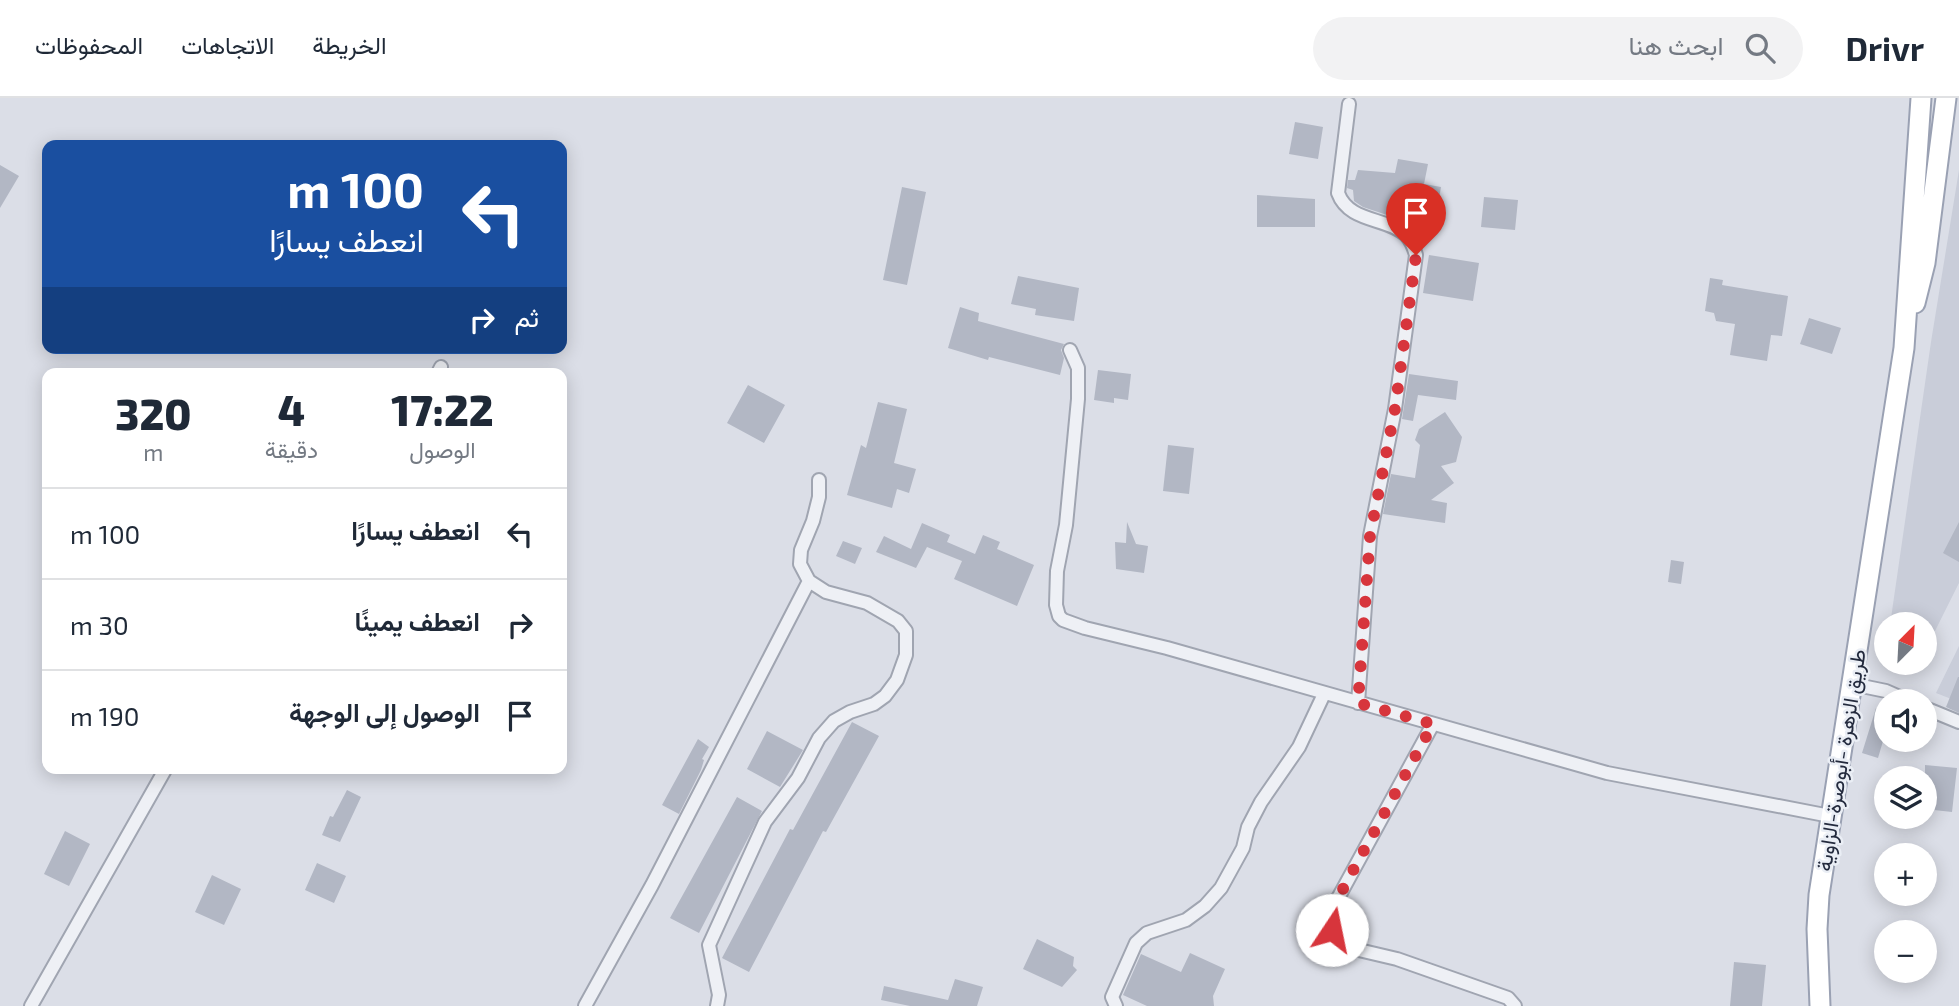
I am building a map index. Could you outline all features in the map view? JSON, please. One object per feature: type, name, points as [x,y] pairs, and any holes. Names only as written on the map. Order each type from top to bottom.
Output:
[{"type":"main road","points":[[1904,348],[1921,98]]},
{"type":"main road","points":[[1904,348],[1926,263],[1946,98]]},
{"type":"main road","name":"طريق الزهرة -أبوصرة-الزاوية","points":[[1820,1006],[1818,918],[1822,869],[1904,348]]},
{"type":"street","points":[[1349,104],[1338,193],[1341,203],[1350,210],[1405,234],[1416,255],[1395,409],[1370,536],[1358,703]]},
{"type":"street","points":[[1070,350],[1078,368],[1078,398],[1066,525],[1057,572],[1056,605],[1063,620],[1607,773],[1830,816]]},
{"type":"street","points":[[717,1006],[719,995],[709,944],[765,822],[798,778],[819,738],[834,721],[850,712],[874,705],[885,696],[897,680],[906,655],[906,631],[898,621],[867,603],[826,592],[809,581],[800,564],[801,550],[819,497],[819,480]]},
{"type":"street","points":[[585,1006],[652,885],[809,581]]},
{"type":"street","points":[[1852,684],[1876,689]]},
{"type":"street","points":[[1116,1006],[1112,998],[1136,943],[1147,933],[1186,920],[1205,906],[1221,888],[1242,848],[1248,827],[1261,802],[1299,747],[1324,694]]},
{"type":"street","points":[[1937,713],[1959,722]]},
{"type":"street","points":[[1433,724],[1337,900],[1332,930],[1346,947],[1397,959],[1508,998],[1515,1006]]},
{"type":"street","points":[[32,1006],[163,774]]},
{"type":"shaded area","points":[[1959,170],[1959,583],[1937,627],[1937,612],[1892,612]]},
{"type":"shaded area","points":[[1959,646],[1959,702],[1937,693]]},
{"type":"building","points":[[1295,122],[1323,127],[1318,159],[1289,154]]},
{"type":"building","points":[[1398,159],[1428,164],[1424,184],[1441,187],[1439,199],[1433,201],[1429,221],[1390,216],[1363,207],[1354,201],[1353,190],[1347,188],[1348,180],[1355,180],[1358,170],[1395,173]]},
{"type":"building","points":[[0,165],[19,176],[0,208]]},
{"type":"building","points":[[902,187],[926,192],[907,285],[883,280]]},
{"type":"building","points":[[1257,195],[1315,199],[1315,227],[1257,227]]},
{"type":"building","points":[[1484,197],[1518,200],[1515,230],[1481,227]]},
{"type":"building","points":[[1429,255],[1479,263],[1473,301],[1423,293]]},
{"type":"building","points":[[1018,276],[1079,288],[1074,321],[1035,315],[1036,309],[1011,304]]},
{"type":"building","points":[[1710,278],[1723,280],[1722,285],[1788,296],[1782,336],[1771,335],[1767,361],[1730,355],[1735,324],[1716,321],[1714,313],[1705,311]]},
{"type":"building","points":[[960,307],[979,313],[978,321],[1064,344],[1061,350],[1064,358],[1060,375],[989,357],[988,360],[948,348]]},
{"type":"building","points":[[1809,318],[1841,328],[1832,354],[1800,344]]},
{"type":"building","points":[[1098,370],[1131,374],[1128,400],[1114,398],[1114,403],[1094,400]]},
{"type":"building","points":[[1409,374],[1458,381],[1456,400],[1418,395],[1413,421],[1402,419]]},
{"type":"building","points":[[748,385],[785,405],[764,443],[727,423]]},
{"type":"building","points":[[878,402],[907,409],[894,463],[916,469],[909,493],[897,489],[892,508],[847,495],[861,445],[866,448]]},
{"type":"building","points":[[1445,412],[1462,437],[1456,462],[1441,466],[1454,483],[1431,500],[1447,503],[1445,523],[1383,514],[1391,474],[1415,478],[1420,445],[1415,440],[1419,429]]},
{"type":"building","points":[[1168,445],[1194,448],[1189,494],[1163,491]]},
{"type":"building","points":[[1127,522],[1136,544],[1148,546],[1144,573],[1116,569],[1115,542],[1126,543]]},
{"type":"building","points":[[1959,522],[1959,562],[1943,553]]},
{"type":"building","points":[[922,523],[950,535],[947,542],[975,554],[983,535],[1000,542],[997,549],[1034,565],[1017,606],[954,579],[962,561],[927,547],[916,568],[876,552],[884,536],[911,549]]},
{"type":"building","points":[[843,541],[862,548],[855,564],[836,556]]},
{"type":"building","points":[[1671,560],[1684,562],[1681,584],[1668,582]]},
{"type":"building","points":[[1959,677],[1959,713],[1946,707]]},
{"type":"building","points":[[1874,714],[1874,752],[1880,752],[1878,758],[1862,753]]},
{"type":"building","points":[[852,722],[879,736],[826,832],[823,831],[749,972],[722,958],[790,829],[793,830]]},
{"type":"building","points":[[767,731],[803,750],[780,787],[747,769]]},
{"type":"building","points":[[698,739],[709,747],[679,814],[662,805]]},
{"type":"building","points":[[1937,766],[1957,768],[1952,812],[1937,810]]},
{"type":"building","points":[[347,790],[361,797],[340,842],[322,835],[330,816],[333,817]]},
{"type":"building","points":[[737,797],[762,811],[699,933],[670,918]]},
{"type":"building","points":[[65,831],[90,844],[69,886],[44,874]]},
{"type":"building","points":[[317,863],[346,876],[334,903],[305,890]]},
{"type":"building","points":[[212,875],[241,889],[224,925],[195,912]]},
{"type":"building","points":[[1037,939],[1074,957],[1073,966],[1077,970],[1062,987],[1023,969]]},
{"type":"building","points":[[1190,953],[1225,969],[1213,996],[1214,1006],[1147,1006],[1123,995],[1141,954],[1181,972]]},
{"type":"building","points":[[1734,962],[1766,965],[1762,1006],[1730,1006]]},
{"type":"building","points":[[955,979],[983,987],[977,1006],[910,1006],[881,1000],[884,986],[948,1000]]},
{"type":"route","points":[[1332,930],[1337,900],[1433,724],[1358,703],[1370,536],[1395,409],[1416,255]]}]
